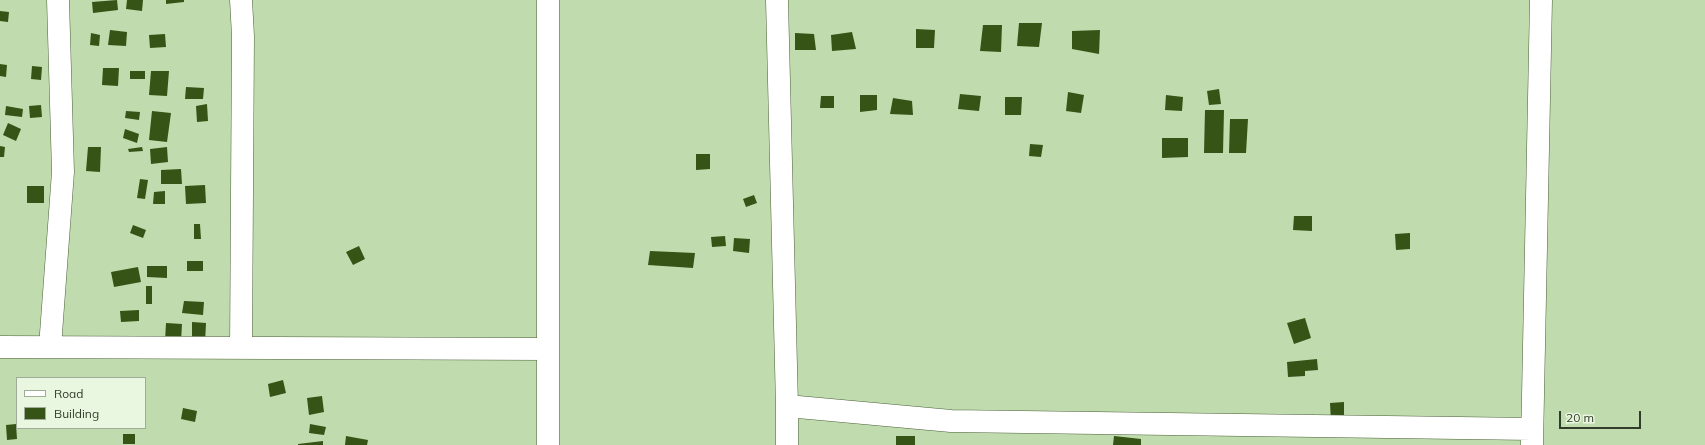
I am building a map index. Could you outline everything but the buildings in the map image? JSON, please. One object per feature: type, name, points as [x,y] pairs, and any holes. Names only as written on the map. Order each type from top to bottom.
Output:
[{"type":"street","points":[[50,347],[62,172],[58,0]]},
{"type":"street","points":[[241,0],[243,36],[241,348]]},
{"type":"street","points":[[548,0],[548,445]]},
{"type":"street","points":[[777,0],[787,445]]},
{"type":"street","points":[[787,406],[951,420],[1532,437],[1541,0]]},
{"type":"street","points":[[0,347],[548,349]]}]
